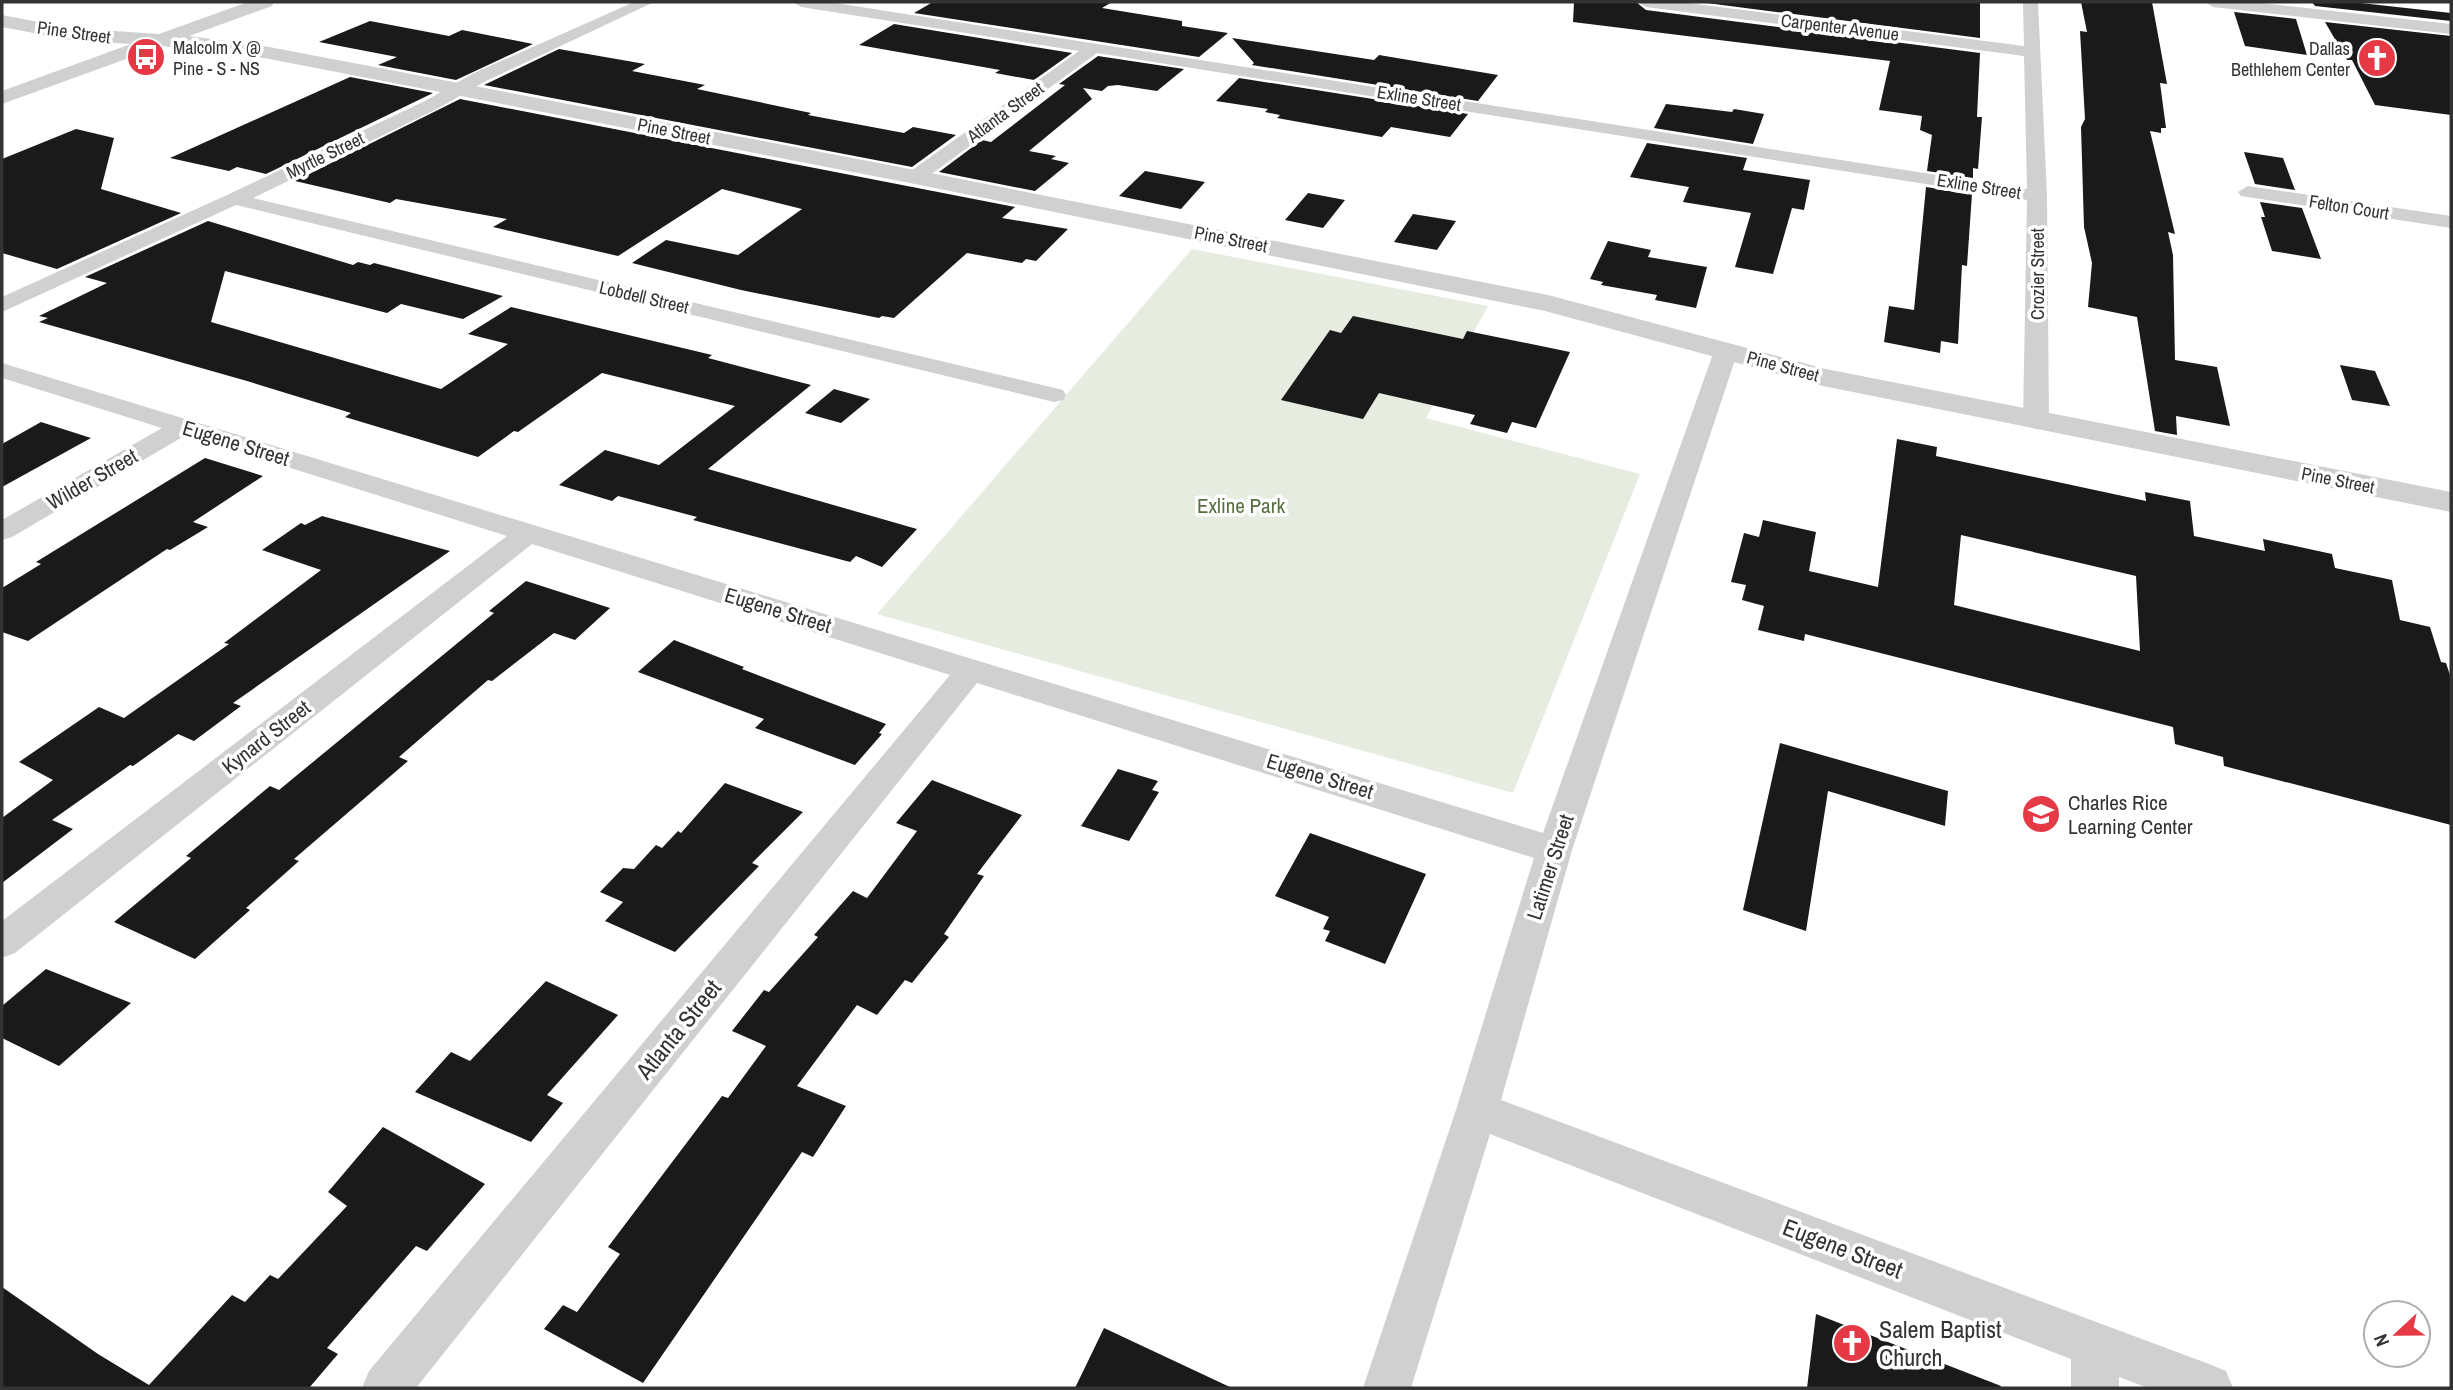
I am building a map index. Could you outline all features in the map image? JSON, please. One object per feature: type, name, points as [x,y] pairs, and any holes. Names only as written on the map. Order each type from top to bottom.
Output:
[{"type":"street","points":[[2,98],[265,2]]},
{"type":"street","name":"Myrtle Street","points":[[2,305],[234,199],[646,2]]},
{"type":"street","name":"Exline Street","points":[[801,2],[863,6],[1095,47],[2037,195]]},
{"type":"street","name":"Carpenter Avenue","points":[[1646,2],[2034,52]]},
{"type":"street","name":"Crozier Street","points":[[2031,2],[2037,195],[2036,421]]},
{"type":"street","points":[[2213,2],[2451,29]]},
{"type":"street","name":"Pine Street","points":[[2,21],[70,34],[201,43],[264,52],[915,177],[1548,303],[1823,377],[2451,502]]},
{"type":"street","name":"Atlanta Street","points":[[915,177],[1095,47]]},
{"type":"street","name":"Felton Court","points":[[2248,192],[2451,222]]},
{"type":"street","name":"Lobdell Street","points":[[234,199],[1054,395]]},
{"type":"street","name":"Latimer Street","points":[[1387,1388],[1477,1110],[1554,850],[1726,351]]},
{"type":"street","name":"Eugene Street","points":[[2,370],[1554,850]]},
{"type":"street","name":"Wilder Street","points":[[2,531],[182,427]]},
{"type":"street","name":"Kynard Street","points":[[2,942],[530,532]]},
{"type":"street","name":"Atlanta Street","points":[[386,1388],[971,670]]},
{"type":"street","name":"Eugene Street","points":[[1477,1110],[2095,1366],[2209,1388]]},
{"type":"green space","name":"Exline Park","points":[[1192,249],[1488,306],[1426,418],[1640,474],[1513,793],[877,614]]},
{"type":"building","points":[[933,2],[1112,2],[1102,8],[1182,21],[1182,26],[1228,33],[1199,57],[914,13]]},
{"type":"building","points":[[1574,2],[1636,2],[1646,10],[1980,53],[1977,117],[1982,117],[1978,169],[1973,168],[1973,178],[1927,171],[1932,135],[1920,130],[1922,116],[1879,110],[1890,61],[1573,22]]},
{"type":"building","points":[[1699,2],[1980,2],[1980,38]]},
{"type":"building","points":[[2081,2],[2152,2],[2167,84],[2160,83],[2166,128],[2161,128],[2161,133],[2150,131],[2175,234],[2168,232],[2173,255],[2175,360],[2217,367],[2230,426],[2176,416],[2177,435],[2155,431],[2137,317],[2088,307],[2092,263],[2084,227],[2081,127],[2085,119],[2080,31],[2087,32]]},
{"type":"building","points":[[2312,2],[2352,2],[2451,13],[2451,21],[2315,6]]},
{"type":"building","points":[[2234,12],[2296,19],[2307,55],[2245,46]]},
{"type":"building","points":[[370,21],[449,36],[462,30],[533,44],[456,80],[378,65],[397,57],[319,42]]},
{"type":"building","points":[[2325,22],[2451,36],[2451,115],[2375,105],[2352,60],[2347,60]]},
{"type":"building","points":[[894,24],[1072,53],[1034,80],[995,73],[1000,70],[859,45]]},
{"type":"building","points":[[1232,38],[1374,60],[1379,55],[1498,75],[1478,101],[1252,65],[1254,63]]},
{"type":"building","points":[[559,49],[645,64],[632,71],[705,85],[697,89],[811,113],[808,115],[904,133],[913,127],[956,135],[912,167],[484,85]]},
{"type":"building","points":[[1098,56],[1184,69],[1157,91],[1118,85],[1108,86],[1102,91],[1083,88],[1092,99],[1029,151],[1056,156],[1051,159],[1069,163],[1035,191],[939,172],[982,140],[991,142],[1065,85],[1059,84]]},
{"type":"building","points":[[350,77],[433,93],[266,174],[237,167],[229,171],[170,158]]},
{"type":"building","points":[[1239,78],[1468,114],[1450,137],[1391,127],[1382,137],[1277,118],[1280,115],[1265,112],[1268,109],[1216,101]]},
{"type":"building","points":[[460,99],[1015,207],[1002,218],[1068,229],[1036,261],[1026,259],[1022,263],[967,253],[894,318],[879,318],[741,290],[632,263],[666,240],[738,255],[802,209],[722,189],[618,256],[493,227],[507,219],[396,199],[390,203],[295,181]]},
{"type":"building","points":[[1666,104],[1764,114],[1753,144],[1654,128]]},
{"type":"building","points":[[76,129],[114,138],[101,189],[181,213],[57,269],[2,253],[2,159]]},
{"type":"building","points":[[1647,143],[1747,158],[1743,170],[1810,180],[1804,210],[1792,208],[1773,274],[1735,267],[1751,213],[1683,202],[1689,187],[1630,177]]},
{"type":"building","points":[[2244,152],[2283,158],[2295,190],[2255,184]]},
{"type":"building","points":[[1145,171],[1205,182],[1181,209],[1119,196]]},
{"type":"building","points":[[1926,187],[1972,194],[1967,266],[1962,265],[1958,344],[1941,341],[1940,353],[1884,342],[1889,306],[1914,310]]},
{"type":"building","points":[[1308,193],[1345,200],[1323,228],[1285,220]]},
{"type":"building","points":[[2260,202],[2302,208],[2321,259],[2272,251],[2261,217],[2265,217]]},
{"type":"building","points":[[1413,214],[1456,221],[1437,250],[1394,242]]},
{"type":"building","points":[[208,221],[353,265],[358,262],[370,265],[374,263],[503,296],[463,319],[401,304],[387,313],[225,271],[211,322],[441,389],[508,344],[468,334],[511,307],[712,355],[708,358],[811,385],[708,469],[917,529],[882,567],[856,556],[850,562],[693,520],[697,517],[618,496],[612,501],[559,485],[605,450],[659,465],[735,406],[602,373],[478,457],[345,417],[351,413],[247,381],[39,322],[48,318],[39,316],[107,283],[85,277]]},
{"type":"building","points":[[1608,241],[1651,250],[1648,257],[1707,267],[1696,308],[1655,300],[1657,295],[1601,285],[1603,282],[1590,279]]},
{"type":"building","points":[[1353,316],[1463,339],[1467,331],[1570,352],[1536,428],[1512,422],[1507,433],[1470,424],[1475,415],[1379,393],[1363,419],[1281,400],[1330,330],[1341,333]]},
{"type":"building","points":[[2340,365],[2375,371],[2390,406],[2352,400]]},
{"type":"building","points":[[834,389],[870,399],[841,423],[805,413]]},
{"type":"building","points":[[41,422],[91,438],[2,487],[2,444]]},
{"type":"building","points":[[1897,439],[1937,447],[1936,456],[2146,501],[2145,492],[2190,501],[2194,536],[2265,551],[2263,539],[2332,554],[2335,568],[2392,580],[2400,620],[2430,627],[2441,662],[2446,663],[2451,678],[2451,825],[2224,766],[2223,757],[2175,744],[2173,727],[1805,634],[1804,641],[1758,630],[1764,606],[1742,600],[1746,585],[1731,582],[1744,533],[1759,537],[1763,520],[1816,532],[1809,571],[1878,587]],"holes":[[[1961,535],[2136,576],[2140,651],[1954,605]]]},
{"type":"building","points":[[205,458],[263,476],[193,522],[208,527],[170,550],[167,549],[28,641],[2,632],[2,588],[41,564],[36,562]]},
{"type":"building","points":[[322,516],[450,551],[233,703],[241,706],[194,741],[178,734],[52,820],[73,829],[2,883],[2,818],[53,780],[19,762],[99,707],[124,718],[229,644],[224,643],[321,570],[262,550],[301,523],[305,525]]},
{"type":"building","points":[[526,581],[610,608],[575,640],[554,633],[492,681],[488,680],[399,757],[408,761],[294,859],[299,861],[246,908],[250,910],[195,959],[114,922],[191,858],[186,856],[270,786],[279,790],[494,613],[489,611]]},
{"type":"building","points":[[674,640],[886,724],[879,733],[882,734],[855,765],[755,728],[764,719],[638,672]]},
{"type":"building","points":[[1780,743],[1948,791],[1945,826],[1828,791],[1806,931],[1743,910]]},
{"type":"building","points":[[1118,769],[1158,781],[1152,790],[1159,792],[1129,841],[1081,826]]},
{"type":"building","points":[[932,780],[1022,815],[977,874],[984,876],[944,934],[949,937],[912,983],[905,980],[877,1015],[857,1005],[797,1086],[846,1106],[813,1157],[802,1152],[643,1383],[544,1329],[563,1305],[577,1312],[620,1254],[608,1247],[722,1096],[728,1098],[766,1046],[732,1031],[764,990],[769,992],[818,937],[814,935],[853,891],[867,898],[917,831],[896,823]]},
{"type":"building","points":[[725,783],[803,812],[752,863],[759,866],[675,952],[605,921],[623,902],[600,892],[623,868],[634,869],[656,845],[662,848],[678,831],[681,833]]},
{"type":"building","points":[[1310,833],[1426,874],[1385,964],[1325,941],[1330,931],[1323,929],[1329,917],[1275,896]]},
{"type":"building","points":[[46,969],[131,1003],[59,1066],[2,1038],[2,1006]]},
{"type":"building","points":[[546,981],[618,1015],[547,1095],[563,1103],[531,1142],[415,1092],[451,1052],[470,1061]]},
{"type":"building","points":[[383,1127],[485,1184],[427,1251],[416,1246],[327,1348],[338,1354],[309,1388],[2,1388],[2,1287],[98,1354],[149,1385],[232,1295],[245,1302],[270,1275],[278,1279],[347,1206],[328,1192]]},
{"type":"building","name":"Salem Baptist Church","points":[[1816,1314],[2001,1386],[1807,1388]]},
{"type":"building","points":[[1104,1328],[1232,1388],[1075,1388]]},
{"type":"place","name":"Malcolm X @ Pine - S - NS","points":[[146,57]]},
{"type":"place","name":"Dallas Bethlehem Center","points":[[2377,58]]},
{"type":"place","name":"Charles Rice Learning Center","points":[[2041,814]]},
{"type":"place","name":"Salem Baptist Church","points":[[1852,1343]]}]
